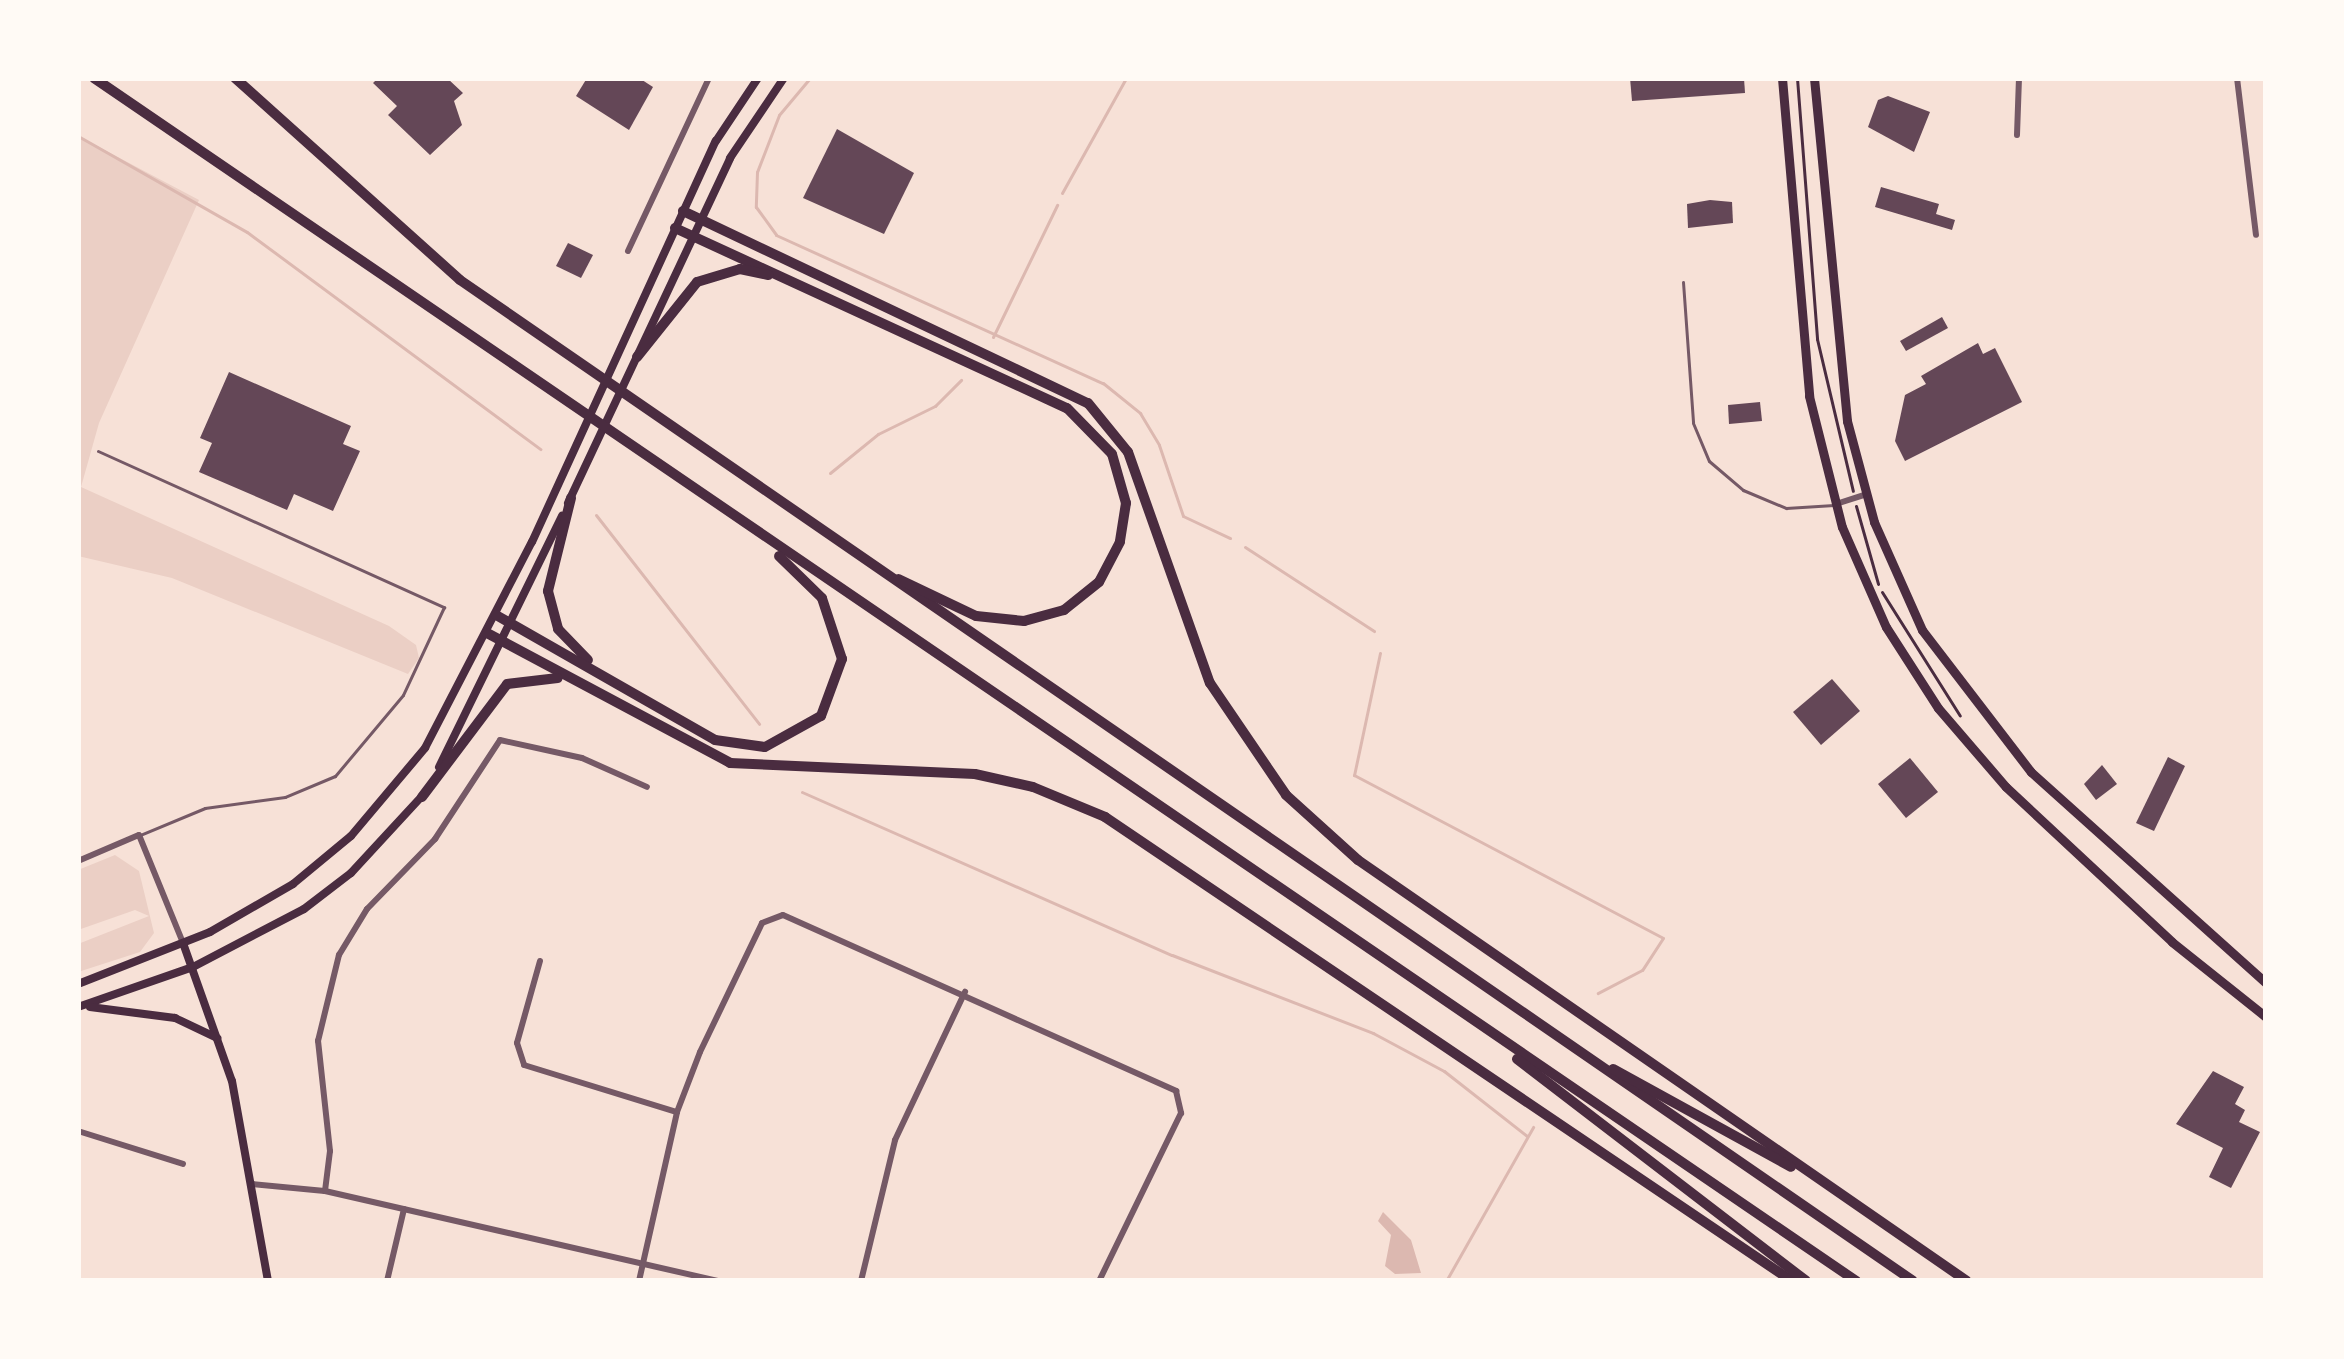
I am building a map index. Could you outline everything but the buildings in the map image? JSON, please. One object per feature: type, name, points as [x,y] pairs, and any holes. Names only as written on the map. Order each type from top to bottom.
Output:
[{"type":"highway","points":[[92,78],[759,538],[1856,1281]]},
{"type":"highway","points":[[235,78],[424,253],[580,365],[1912,1281]]},
{"type":"highway","points":[[683,211],[1088,403],[1128,452],[1210,683],[1286,795],[1358,860],[1967,1281]]},
{"type":"highway","points":[[675,228],[1067,408],[1094,428],[1120,474],[1124,524],[1112,561],[1081,598],[1051,615],[976,616],[867,563]]},
{"type":"highway","points":[[637,357],[682,293],[709,276],[740,269],[789,280]]},
{"type":"highway","points":[[571,498],[549,571],[550,606],[566,640],[604,675]]},
{"type":"highway","points":[[496,615],[715,740],[743,747],[785,741],[821,716],[840,681],[834,617],[759,538]]},
{"type":"highway","points":[[487,633],[730,763],[975,774],[1033,787],[1106,817],[1792,1281]]},
{"type":"highway","points":[[422,796],[507,685],[550,675],[589,689]]},
{"type":"highway","points":[[1418,986],[1805,1281]]},
{"type":"highway","points":[[1571,1047],[1876,1218]]},
{"type":"main road","points":[[78,984],[183,944],[259,907],[351,836],[425,748],[496,615],[683,211],[758,78]]},
{"type":"main road","points":[[80,1006],[193,967],[304,909],[351,873],[422,796],[504,642],[750,122],[784,78]]},
{"type":"main road","points":[[1781,78],[1809,396],[1836,505],[1886,627],[1971,750],[2172,942],[2266,1017]]},
{"type":"main road","points":[[1814,78],[1835,341],[1860,496],[1922,630],[2002,739],[2266,983]]},
{"type":"main road","points":[[183,944],[217,1037],[252,1184],[268,1281]]},
{"type":"main road","points":[[80,1006],[175,1018],[217,1037]]},
{"type":"street","points":[[628,251],[709,78]]},
{"type":"street","points":[[2018,135],[2019,78]]},
{"type":"street","points":[[2237,78],[2256,235]]},
{"type":"street","points":[[1836,505],[1860,496]]},
{"type":"street","points":[[325,1191],[330,1151],[318,1041],[340,955],[367,909],[434,839],[500,740],[560,752],[647,787]]},
{"type":"street","points":[[78,861],[139,835],[183,944]]},
{"type":"street","points":[[639,1281],[677,1112],[726,994],[772,915],[965,992],[1168,1086],[1180,1102],[1100,1281]]},
{"type":"street","points":[[540,961],[517,1043],[524,1065],[677,1112]]},
{"type":"street","points":[[861,1281],[896,1140],[965,992]]},
{"type":"street","points":[[78,1131],[183,1164]]},
{"type":"street","points":[[252,1184],[325,1191],[719,1281]]},
{"type":"street","points":[[387,1281],[404,1209]]},
{"type":"lane","points":[[1683,282],[1693,423],[1709,461],[1743,490],[1786,508],[1836,505]]},
{"type":"lane","points":[[98,451],[444,608],[403,695],[334,776],[285,797],[205,808],[139,835]]},
{"type":"path","points":[[1797,78],[1817,339],[1880,587],[1964,722]]},
{"type":"shaded area","points":[[78,136],[199,200],[99,423],[81,487],[389,626],[416,645],[419,658],[408,674],[172,578],[78,556]]},
{"type":"shaded area","points":[[115,855],[139,871],[154,933],[140,952],[78,972],[78,944],[149,916],[135,910],[78,930],[78,870]]},
{"type":"shaded area","points":[[1383,1212],[1411,1240],[1421,1273],[1395,1274],[1385,1266],[1391,1235],[1378,1221]]},
{"type":"waterway","points":[[810,78],[779,115],[757,172],[756,207],[776,235],[1103,383],[1140,413],[1159,445],[1183,516],[1230,538]]},
{"type":"waterway","points":[[1062,193],[1126,78]]},
{"type":"waterway","points":[[78,136],[247,232],[540,449]]},
{"type":"waterway","points":[[993,337],[1057,205]]},
{"type":"waterway","points":[[830,473],[878,434],[935,406],[961,380]]},
{"type":"waterway","points":[[596,515],[759,724]]},
{"type":"waterway","points":[[1245,547],[1374,631]]},
{"type":"waterway","points":[[1380,653],[1354,775],[1663,938],[1642,970],[1598,993]]},
{"type":"waterway","points":[[802,792],[1172,955],[1373,1033],[1444,1071],[1527,1136]]},
{"type":"waterway","points":[[1446,1281],[1533,1127]]}]
